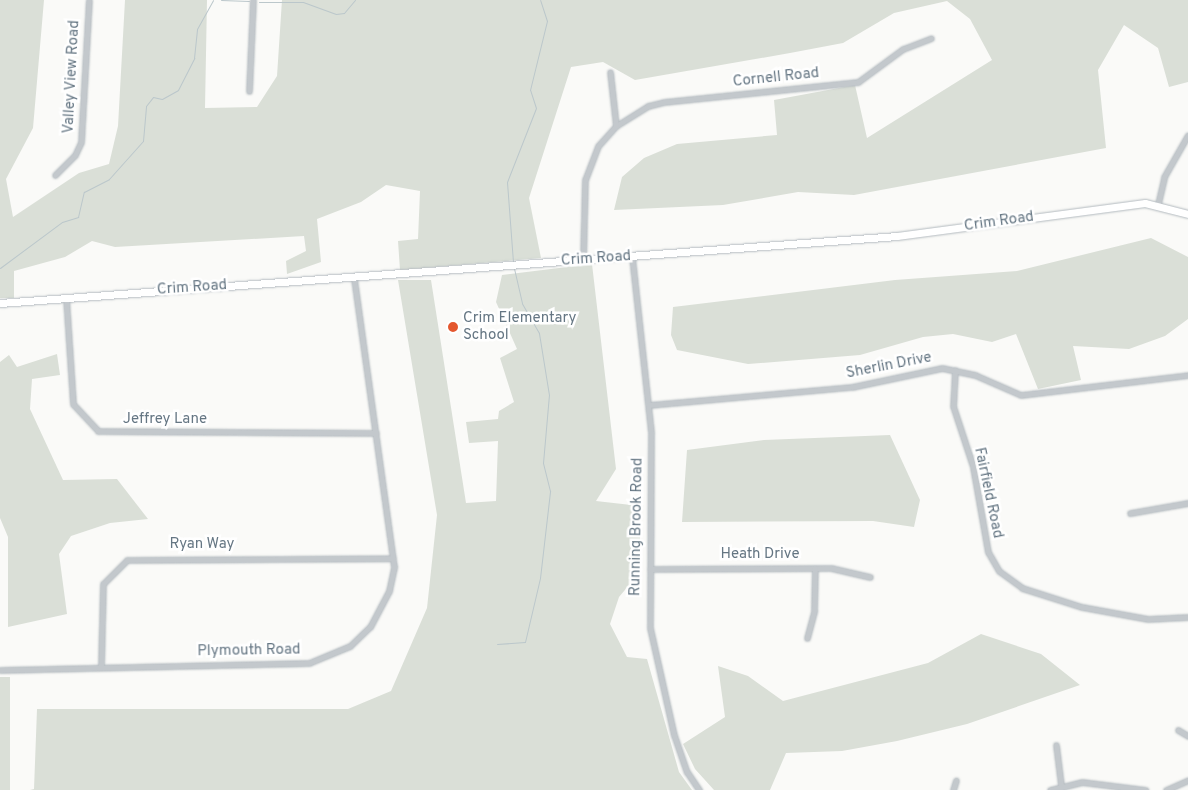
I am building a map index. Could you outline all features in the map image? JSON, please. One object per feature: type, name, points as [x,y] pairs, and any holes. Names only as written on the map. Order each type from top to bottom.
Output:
[{"type":"street","name":"Valley View Road","points":[[55,175],[75,155],[81,142],[89,0]]},
{"type":"street","points":[[249,91],[253,0]]},
{"type":"street","name":"Cornell Road","points":[[616,126],[664,102],[858,82],[902,49],[931,38]]},
{"type":"street","points":[[583,260],[584,180],[598,146],[616,126],[610,72]]},
{"type":"street","points":[[1158,204],[1164,177],[1188,135]]},
{"type":"street","name":"Crim Road","points":[[0,303],[897,236],[1158,204],[1188,214]]},
{"type":"street","name":"Running Brook Road","points":[[632,257],[649,405],[650,628],[678,749],[699,790]]},
{"type":"street","name":"Plymouth Road","points":[[0,670],[101,665],[287,664],[325,659],[350,646],[374,621],[389,591],[393,558],[354,277]]},
{"type":"street","name":"Jeffrey Lane","points":[[66,298],[73,404],[98,431],[376,433]]},
{"type":"street","name":"Sherlin Drive","points":[[649,405],[852,387],[932,369],[955,370],[1021,395],[1188,375]]},
{"type":"street","name":"Fairfield Road","points":[[955,370],[953,406],[973,467],[988,552],[999,571],[1022,588],[1082,606],[1148,619],[1188,617]]},
{"type":"street","points":[[1130,513],[1188,503]]},
{"type":"street","name":"Ryan Way","points":[[101,665],[103,584],[127,560],[393,558]]},
{"type":"street","points":[[806,638],[814,611],[815,568]]},
{"type":"street","name":"Heath Drive","points":[[650,569],[815,568],[870,577]]},
{"type":"street","points":[[1178,730],[1188,736]]},
{"type":"street","points":[[1056,744],[1061,785]]},
{"type":"street","points":[[954,790],[956,780]]},
{"type":"street","points":[[1166,790],[1178,788],[1188,780]]},
{"type":"street","points":[[1050,790],[1061,785],[1096,782],[1145,790]]},
{"type":"shaded area","points":[[0,0],[44,0],[33,128],[6,179],[13,217],[79,173],[109,164],[118,126],[125,0],[207,0],[205,108],[257,107],[277,76],[282,0],[1188,0],[1188,82],[1169,87],[1158,48],[1124,25],[1098,70],[1106,148],[854,195],[798,192],[723,205],[614,210],[622,177],[644,158],[677,144],[777,135],[774,100],[855,85],[867,138],[992,60],[970,19],[947,1],[894,13],[843,43],[790,53],[635,80],[603,62],[571,67],[529,198],[541,258],[400,270],[398,241],[418,239],[420,191],[386,185],[361,202],[317,219],[321,262],[287,274],[286,261],[306,251],[304,236],[115,247],[92,241],[65,257],[14,271],[14,298],[0,298]]},
{"type":"shaded area","points":[[1151,238],[1188,257],[1188,319],[1165,336],[1129,349],[1073,346],[1081,380],[1038,389],[1016,334],[992,342],[953,334],[923,337],[860,355],[748,364],[677,350],[671,335],[673,307],[895,280],[1017,271]]},
{"type":"shaded area","points":[[592,264],[616,469],[596,501],[640,506],[640,572],[619,597],[610,624],[627,657],[647,659],[679,772],[692,790],[30,790],[34,789],[37,709],[348,709],[391,691],[427,608],[437,515],[398,280],[431,280],[466,503],[496,501],[498,441],[469,443],[466,422],[498,419],[499,411],[514,402],[500,358],[517,349],[496,302],[502,275]]},
{"type":"shaded area","points":[[57,354],[60,375],[32,379],[30,409],[63,480],[117,479],[148,519],[110,523],[71,536],[59,554],[67,614],[8,627],[8,537],[0,518],[0,362],[9,355],[17,367]]},
{"type":"shaded area","points":[[890,435],[920,500],[914,527],[873,521],[682,522],[687,450],[764,440]]},
{"type":"shaded area","points":[[981,634],[1041,654],[1080,685],[967,724],[897,741],[842,751],[786,753],[770,790],[714,790],[695,769],[683,744],[725,717],[718,666],[748,676],[783,701],[928,663]]},
{"type":"shaded area","points":[[0,677],[10,677],[10,790],[0,790]]},
{"type":"waterway","points":[[0,268],[62,222],[78,217],[84,192],[109,179],[143,141],[146,106],[153,97],[162,99],[178,90],[194,58],[197,29],[213,0]]},
{"type":"waterway","points":[[221,0],[249,1]]},
{"type":"waterway","points":[[259,2],[303,2],[336,14],[344,13],[355,0]]},
{"type":"waterway","points":[[513,262],[507,182],[536,108],[530,90],[547,21],[540,0]]},
{"type":"waterway","points":[[497,644],[525,642],[540,578],[550,491],[543,463],[549,395],[539,333],[522,303],[514,268]]},
{"type":"place","name":"Crim Elementary School","points":[[453,327]]}]
